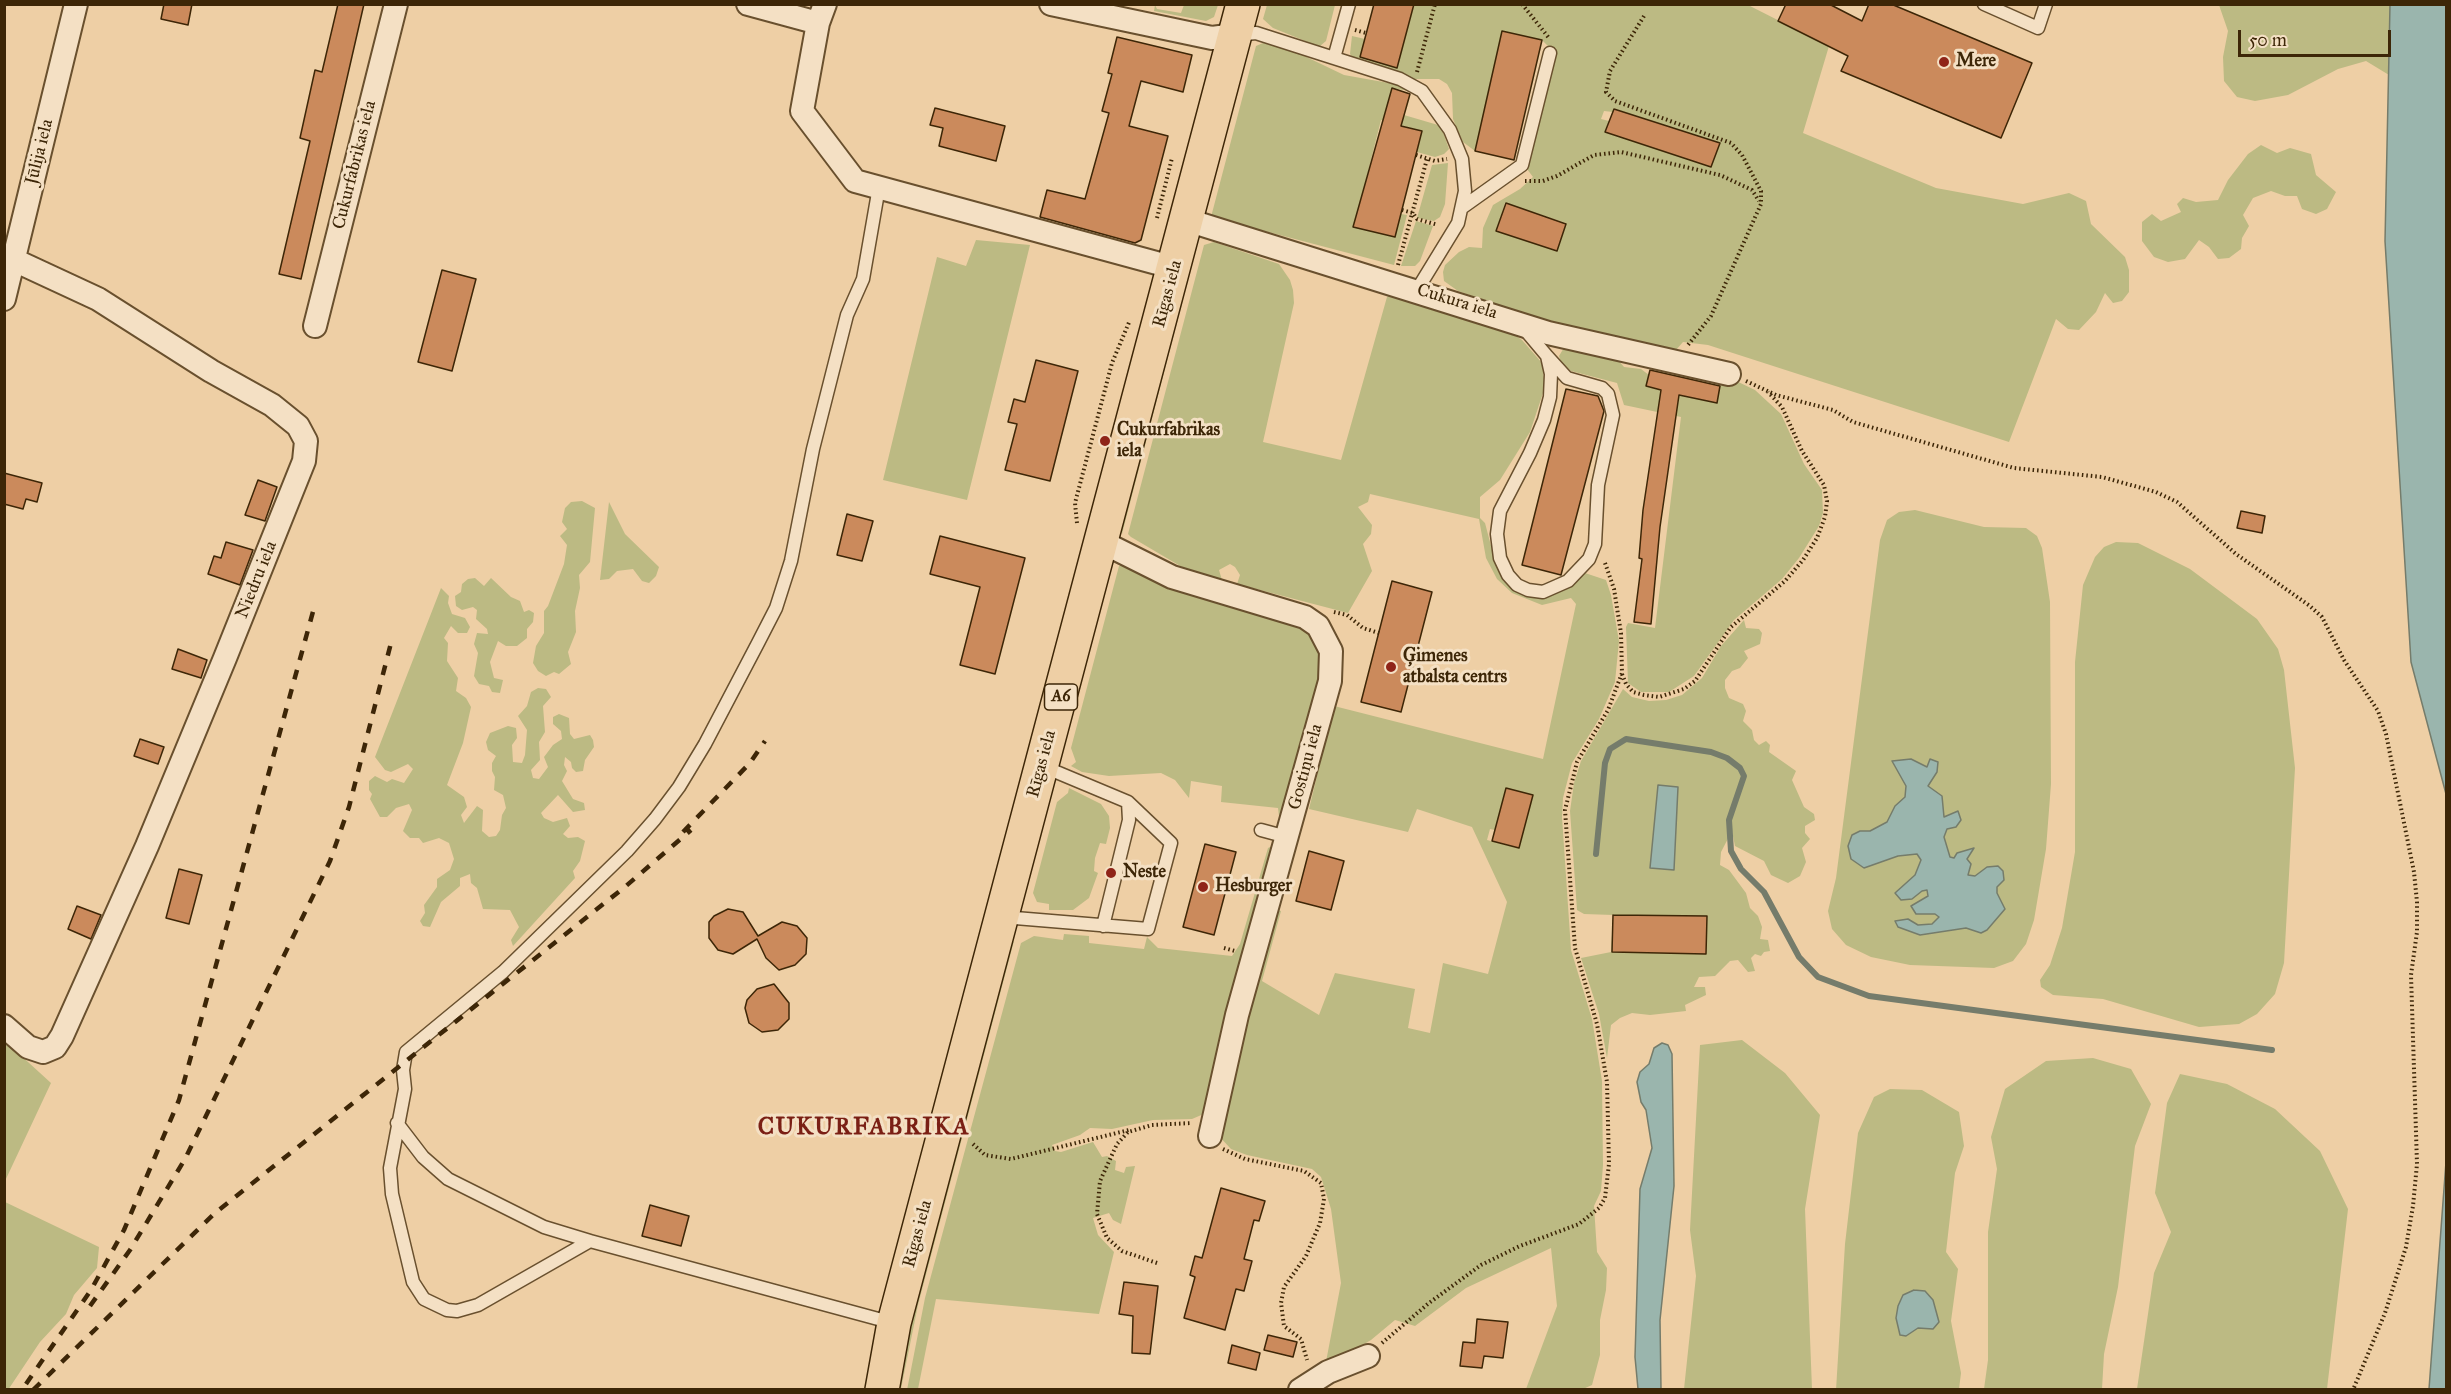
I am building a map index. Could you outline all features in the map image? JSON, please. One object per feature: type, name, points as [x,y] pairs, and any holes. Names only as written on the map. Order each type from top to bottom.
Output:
[{"type":"highway","name":"Rīgas iela","points":[[882,1389],[894,1323],[1239,20]]},
{"type":"street","name":"Jūlija iela","points":[[4,299],[76,4]]},
{"type":"street","name":"Cukurfabrikas iela","points":[[315,326],[396,4]]},
{"type":"street","points":[[748,4],[822,14],[802,111],[855,181],[1175,268]]},
{"type":"street","points":[[1063,6],[1212,38],[1239,20]]},
{"type":"street","name":"Cukura iela","points":[[1187,220],[1508,318],[1548,333],[1729,374]]},
{"type":"street","name":"Niedru iela","points":[[4,1026],[28,1047],[43,1052],[55,1047],[62,1036],[147,846],[225,658],[304,461],[306,441],[298,426],[272,405],[211,371],[98,299],[14,260]]},
{"type":"street","name":"Gostiņu iela","points":[[1102,542],[1172,577],[1305,617],[1318,626],[1327,639],[1332,665],[1330,681],[1237,1015],[1212,1128]]},
{"type":"street","points":[[1303,1387],[1368,1356]]},
{"type":"lane","points":[[1334,58],[1349,4]]},
{"type":"lane","points":[[1984,4],[2038,28],[2046,4]]},
{"type":"lane","points":[[1239,20],[1256,33],[1414,85],[1438,111],[1461,157],[1466,176],[1463,207],[1455,229],[1417,290]]},
{"type":"lane","points":[[1463,207],[1522,165],[1550,53]]},
{"type":"lane","points":[[590,1241],[478,1305],[457,1311],[433,1305],[424,1299],[413,1282],[392,1194],[390,1168],[405,1089],[403,1070],[406,1052],[503,972],[619,859],[679,788],[705,744],[776,608],[791,561],[813,449],[847,315],[862,279],[879,188]]},
{"type":"lane","points":[[1508,318],[1532,336],[1567,378],[1602,388],[1613,404],[1613,415],[1598,485],[1595,544],[1581,570],[1568,581],[1543,592],[1528,590],[1517,585],[1500,558],[1497,534],[1500,511],[1544,420],[1550,397],[1551,374],[1547,356]]},
{"type":"lane","points":[[1002,917],[1148,929],[1171,843],[1128,802],[1042,766]]},
{"type":"lane","points":[[1103,926],[1129,820],[1128,802]]},
{"type":"lane","points":[[1261,830],[1287,837]]},
{"type":"lane","points":[[398,1123],[423,1157],[448,1179],[544,1227],[894,1323]]},
{"type":"path","points":[[1414,85],[1435,4]]},
{"type":"path","points":[[1522,4],[1547,35],[1550,41],[1550,53]]},
{"type":"path","points":[[1644,15],[1611,70],[1606,92],[1615,101],[1731,143],[1756,178],[1761,191],[1761,204],[1711,316],[1675,360]]},
{"type":"path","points":[[1503,178],[1543,181],[1594,155],[1621,152],[1720,175],[1752,190],[1761,204]]},
{"type":"path","points":[[1416,155],[1435,161],[1461,157]]},
{"type":"path","points":[[1393,283],[1427,159]]},
{"type":"path","points":[[1401,210],[1413,213],[1417,219],[1455,229]]},
{"type":"path","points":[[1729,374],[1767,391],[1833,410],[1853,422],[2014,468],[2102,477],[2156,492],[2177,502],[2236,554],[2322,617],[2344,660],[2378,711],[2392,762],[2414,872],[2417,902],[2417,932],[2411,975],[2417,1164],[2406,1247],[2385,1313],[2353,1389]]},
{"type":"path","points":[[1595,544],[1614,589],[1621,633],[1622,673],[1626,684],[1633,692],[1659,697],[1684,689],[1695,681],[1731,627],[1785,581],[1803,560],[1817,538],[1825,517],[1824,484],[1802,451],[1782,407],[1767,391]]},
{"type":"path","points":[[1368,1356],[1429,1303],[1480,1265],[1520,1246],[1579,1224],[1599,1208],[1605,1198],[1609,1164],[1607,1082],[1597,1024],[1575,948],[1565,810],[1577,762],[1608,710],[1622,673]]},
{"type":"path","points":[[973,1144],[985,1155],[1011,1159],[1152,1125],[1195,1123],[1212,1128],[1216,1142],[1232,1154],[1304,1171],[1321,1183],[1324,1199],[1320,1223],[1305,1256],[1284,1287],[1281,1303],[1284,1326],[1301,1339],[1306,1350],[1303,1387]]},
{"type":"path","points":[[1135,1129],[1117,1144],[1103,1170],[1097,1214],[1102,1231],[1113,1245],[1122,1251],[1157,1263]]},
{"type":"shaded area","points":[[1155,5],[1157,9],[1181,13],[1184,5],[1218,5],[1214,17],[1206,21],[1154,11]]},
{"type":"shaded area","points":[[1267,5],[1335,5],[1326,41],[1320,46],[1315,45],[1273,28],[1263,19]]},
{"type":"shaded area","points":[[1414,5],[1748,5],[1829,46],[1803,133],[1936,188],[2023,204],[2069,193],[2086,201],[2091,224],[2125,257],[2129,270],[2129,292],[2122,301],[2113,303],[2105,293],[2096,312],[2079,330],[2068,329],[2056,319],[2009,442],[1708,345],[1683,342],[1676,350],[1663,352],[1591,337],[1458,291],[1444,281],[1445,265],[1459,252],[1469,247],[1482,248],[1483,228],[1493,205],[1520,189],[1533,177],[1527,169],[1554,57],[1551,49],[1542,40],[1502,31],[1475,151],[1463,142],[1457,129],[1453,119],[1452,93],[1447,84],[1439,79],[1412,79],[1353,58],[1350,54],[1352,36],[1365,39],[1360,57],[1397,68]],"holes":[[[1615,109],[1719,143],[1711,167],[1605,132],[1609,121],[1601,119],[1604,111],[1613,112]],[[1505,203],[1566,223],[1557,251],[1496,231]]]},
{"type":"shaded area","points":[[2219,5],[2390,5],[2446,794],[2411,662],[2385,241],[2389,75],[2366,61],[2338,69],[2288,95],[2255,101],[2237,97],[2224,81],[2223,57],[2228,31]]},
{"type":"shaded area","points":[[1263,43],[1296,52],[1344,75],[1400,85],[1410,91],[1392,88],[1386,113],[1403,117],[1404,115],[1438,125],[1443,132],[1449,149],[1444,154],[1435,157],[1417,152],[1422,131],[1381,120],[1354,227],[1401,214],[1407,215],[1394,265],[1211,217],[1256,46]]},
{"type":"shaded area","points":[[2261,145],[2277,153],[2290,148],[2311,154],[2316,175],[2336,192],[2327,209],[2316,214],[2302,209],[2297,196],[2285,196],[2271,191],[2253,198],[2243,215],[2249,226],[2242,238],[2241,249],[2229,258],[2218,259],[2209,247],[2199,240],[2185,259],[2168,262],[2154,257],[2142,241],[2142,222],[2152,214],[2161,221],[2181,212],[2177,204],[2183,198],[2196,202],[2218,200],[2228,180],[2248,154]]},
{"type":"shaded area","points":[[1448,163],[1445,204],[1440,217],[1434,221],[1417,218],[1432,165]]},
{"type":"shaded area","points":[[1416,221],[1433,226],[1420,261],[1415,266],[1401,266]]},
{"type":"shaded area","points":[[976,240],[1030,245],[967,500],[883,480],[937,257],[966,266]]},
{"type":"shaded area","points":[[1214,242],[1279,264],[1290,280],[1293,290],[1294,303],[1263,442],[1341,460],[1387,297],[1393,292],[1497,323],[1522,340],[1542,363],[1545,387],[1530,432],[1500,480],[1480,497],[1480,518],[1485,523],[1495,561],[1515,589],[1569,586],[1585,573],[1606,580],[1619,641],[1615,682],[1599,719],[1572,763],[1563,798],[1562,817],[1571,950],[1592,1019],[1602,1081],[1603,1165],[1601,1191],[1594,1206],[1597,1252],[1607,1268],[1606,1290],[1600,1320],[1600,1355],[1592,1385],[1583,1389],[1526,1389],[1557,1306],[1551,1248],[1466,1288],[1415,1326],[1395,1320],[1371,1340],[1325,1367],[1341,1283],[1331,1209],[1321,1177],[1312,1169],[1247,1155],[1231,1149],[1217,1134],[1276,910],[1281,911],[1262,981],[1319,1015],[1335,973],[1415,989],[1408,1028],[1430,1033],[1443,963],[1488,974],[1507,902],[1472,827],[1417,809],[1408,832],[1309,809],[1334,706],[1543,759],[1576,604],[1571,598],[1542,605],[1512,593],[1497,579],[1486,558],[1479,519],[1370,494],[1368,502],[1358,507],[1372,525],[1371,534],[1363,544],[1372,571],[1348,613],[1237,584],[1240,575],[1230,564],[1219,570],[1222,580],[1187,570],[1131,537],[1128,534],[1204,245]],"holes":[[[1506,788],[1533,795],[1517,848],[1487,840],[1490,829],[1495,830]]]},
{"type":"shaded area","points":[[1196,249],[1122,534],[1120,528]]},
{"type":"shaded area","points":[[1565,346],[1618,360],[1624,367],[1641,369],[1649,375],[1646,386],[1670,393],[1677,368],[1730,378],[1755,390],[1781,414],[1804,464],[1822,490],[1823,513],[1819,526],[1799,558],[1782,579],[1734,620],[1694,676],[1669,692],[1641,692],[1628,683],[1626,627],[1628,623],[1655,628],[1681,417],[1624,405],[1617,383],[1571,371],[1561,362],[1559,356]],"holes":[[[1699,381],[1720,385],[1717,402],[1695,398]]]},
{"type":"shaded area","points":[[582,501],[595,508],[590,562],[579,575],[580,588],[575,611],[576,632],[568,652],[571,664],[559,674],[554,672],[546,676],[538,671],[533,663],[536,646],[544,633],[544,611],[564,564],[567,545],[560,536],[567,529],[562,522],[565,508],[571,502]]},
{"type":"shaded area","points":[[609,502],[625,534],[659,567],[656,576],[649,583],[642,581],[633,569],[617,571],[609,579],[600,580]]},
{"type":"shaded area","points":[[1915,510],[1984,527],[2026,528],[2037,536],[2042,548],[2050,602],[2051,784],[2046,849],[2034,920],[2026,944],[2013,961],[1994,968],[1910,965],[1871,957],[1846,945],[1832,929],[1828,911],[1836,878],[1880,540],[1887,520],[1899,512]]},
{"type":"shaded area","points":[[2116,542],[2138,543],[2190,569],[2257,619],[2278,649],[2284,670],[2295,768],[2284,963],[2275,994],[2257,1014],[2239,1024],[2199,1027],[2103,999],[2053,995],[2041,987],[2040,980],[2050,965],[2062,928],[2075,852],[2075,662],[2083,585],[2095,557],[2104,547]]},
{"type":"shaded area","points":[[1124,565],[1289,619],[1306,631],[1312,639],[1320,654],[1323,670],[1280,824],[1278,808],[1221,802],[1222,786],[1191,781],[1189,798],[1175,780],[1161,773],[1109,776],[1082,772],[1071,766],[1076,762],[1071,748],[1119,566]]},
{"type":"shaded area","points":[[475,578],[484,586],[491,578],[511,597],[520,601],[524,612],[529,610],[534,613],[533,622],[527,629],[527,638],[517,646],[506,646],[498,641],[490,662],[494,678],[503,680],[500,693],[492,692],[489,686],[479,684],[474,676],[478,653],[474,644],[477,633],[488,634],[487,629],[476,619],[477,610],[473,607],[462,610],[456,606],[455,596],[461,592],[462,584],[468,579]]},
{"type":"shaded area","points":[[441,588],[449,596],[448,603],[452,614],[465,618],[470,627],[467,633],[458,633],[451,626],[444,638],[448,643],[447,661],[458,678],[456,691],[466,698],[471,707],[463,743],[447,785],[464,797],[467,807],[461,815],[464,823],[477,806],[483,810],[482,831],[489,837],[496,836],[500,830],[502,815],[506,808],[503,795],[494,790],[495,777],[492,763],[496,756],[488,750],[486,742],[490,733],[508,726],[516,728],[517,738],[512,745],[513,762],[522,763],[527,730],[518,716],[527,706],[531,692],[538,688],[546,689],[551,697],[543,706],[545,732],[539,742],[540,760],[531,770],[533,778],[539,779],[548,767],[544,757],[553,745],[562,739],[561,731],[553,724],[553,717],[559,714],[569,718],[570,734],[574,739],[590,735],[593,740],[594,747],[585,760],[583,771],[576,772],[571,762],[565,757],[564,765],[567,771],[562,781],[573,799],[584,803],[585,810],[573,812],[558,795],[541,813],[544,818],[553,822],[567,818],[570,826],[563,834],[568,838],[578,837],[585,841],[580,861],[573,871],[575,878],[513,946],[511,940],[519,927],[510,910],[483,909],[477,888],[471,883],[470,874],[460,878],[460,886],[441,902],[430,927],[423,926],[420,921],[425,913],[424,905],[437,887],[437,879],[450,870],[454,859],[449,843],[439,838],[423,843],[419,838],[410,838],[403,831],[412,810],[409,804],[396,808],[387,817],[380,817],[370,799],[372,794],[369,790],[369,781],[375,776],[387,782],[392,779],[404,783],[413,769],[408,764],[391,772],[385,770],[375,757]]},
{"type":"shaded area","points":[[1744,620],[1746,628],[1759,629],[1762,633],[1760,644],[1744,651],[1748,658],[1725,680],[1725,688],[1729,698],[1743,704],[1746,711],[1743,721],[1752,730],[1754,740],[1759,745],[1766,741],[1770,745],[1769,752],[1796,771],[1792,780],[1804,807],[1814,814],[1815,820],[1805,826],[1805,833],[1810,839],[1802,848],[1806,862],[1800,876],[1788,883],[1771,875],[1764,861],[1735,846],[1732,831],[1721,852],[1720,865],[1729,870],[1746,893],[1750,908],[1758,916],[1762,927],[1760,939],[1768,940],[1770,951],[1764,952],[1761,956],[1755,954],[1751,958],[1755,971],[1748,972],[1738,960],[1730,961],[1715,976],[1699,977],[1694,987],[1705,987],[1706,995],[1685,1005],[1686,1011],[1650,1015],[1632,1013],[1620,1018],[1611,1025],[1607,1058],[1599,1014],[1581,958],[1611,952],[1613,915],[1584,914],[1577,910],[1570,811],[1574,783],[1581,761],[1623,689],[1632,697],[1649,701],[1666,700],[1682,695],[1702,678],[1721,646]]},
{"type":"shaded area","points":[[1069,788],[1101,804],[1109,816],[1110,828],[1106,844],[1100,843],[1095,858],[1094,871],[1098,873],[1089,898],[1073,910],[1049,910],[1049,904],[1037,902],[1033,893],[1057,802],[1068,793]]},
{"type":"shaded area","points":[[1274,845],[1206,1113],[1192,1119],[1153,1120],[1112,1129],[1090,1128],[1080,1135],[1052,1145],[1055,1151],[1061,1152],[1093,1142],[1102,1157],[1107,1156],[1116,1161],[1115,1170],[1124,1173],[1126,1167],[1135,1166],[1121,1224],[1113,1220],[1109,1213],[1093,1218],[1098,1235],[1114,1252],[1099,1314],[936,1299],[918,1389],[907,1390],[925,1298],[1021,943],[1034,936],[1063,940],[1064,934],[1089,936],[1089,943],[1144,949],[1147,937],[1158,948],[1232,956],[1240,944],[1268,848]]},
{"type":"shaded area","points":[[1014,941],[918,1305],[901,1389],[896,1390],[904,1351],[1009,948]]},
{"type":"shaded area","points":[[1742,1040],[1785,1073],[1820,1115],[1805,1209],[1812,1389],[1684,1389],[1696,1276],[1690,1230],[1700,1045]]},
{"type":"shaded area","points":[[5,1041],[51,1083],[5,1181]]},
{"type":"shaded area","points":[[2093,1058],[2131,1069],[2151,1104],[2135,1146],[2118,1287],[2104,1354],[2102,1389],[1984,1389],[1988,1360],[1988,1232],[1997,1169],[1991,1137],[2005,1089],[2046,1061]]},
{"type":"shaded area","points":[[2180,1074],[2227,1084],[2275,1109],[2320,1151],[2348,1209],[2327,1389],[2137,1389],[2154,1273],[2171,1232],[2155,1193],[2167,1103]]},
{"type":"shaded area","points":[[1890,1089],[1922,1090],[1959,1112],[1964,1146],[1955,1173],[1946,1252],[1958,1269],[1951,1321],[1961,1373],[1959,1389],[1836,1390],[1845,1244],[1858,1133],[1874,1097]]},
{"type":"shaded area","points":[[5,1202],[99,1247],[97,1268],[74,1295],[66,1314],[40,1342],[8,1390],[4,1389]]},
{"type":"water","points":[[2390,5],[2446,5],[2446,794],[2411,662],[2385,241]]},
{"type":"water","points":[[1911,759],[1927,767],[1930,759],[1938,762],[1937,772],[1928,786],[1942,796],[1944,817],[1958,811],[1961,820],[1956,827],[1947,829],[1944,837],[1950,857],[1954,858],[1957,853],[1974,848],[1967,859],[1971,864],[1968,875],[1975,876],[1987,867],[1998,866],[2003,871],[2004,880],[1997,887],[1997,893],[2005,909],[1987,930],[1981,933],[1966,928],[1920,935],[1898,927],[1895,921],[1908,919],[1918,925],[1932,924],[1939,917],[1935,914],[1916,914],[1911,906],[1928,896],[1927,890],[1912,899],[1901,900],[1895,893],[1915,875],[1921,860],[1917,854],[1898,856],[1864,868],[1851,859],[1848,846],[1852,835],[1860,831],[1870,831],[1887,822],[1895,806],[1905,797],[1906,786],[1892,761]]},
{"type":"water","points":[[1658,785],[1678,787],[1674,870],[1650,868]]},
{"type":"water","points":[[1662,1043],[1668,1045],[1672,1054],[1674,1186],[1660,1320],[1661,1389],[1638,1389],[1635,1357],[1640,1189],[1652,1148],[1646,1110],[1641,1102],[1637,1082],[1640,1072],[1649,1064],[1654,1048]]},
{"type":"water","points":[[2446,1162],[2446,1389],[2429,1389]]},
{"type":"water","points":[[1914,1290],[1925,1291],[1933,1300],[1939,1322],[1933,1329],[1918,1328],[1906,1336],[1900,1335],[1896,1318],[1898,1306],[1903,1295]]},
{"type":"building","points":[[164,4],[192,4],[188,25],[161,19]]},
{"type":"building","points":[[338,4],[364,4],[301,279],[279,274],[310,141],[300,138],[315,70],[322,72]]},
{"type":"building","points":[[1374,4],[1414,4],[1397,68],[1360,57]]},
{"type":"building","points":[[1786,4],[1829,4],[1862,21],[1869,4],[1891,4],[2032,63],[2001,138],[1841,71],[1848,56],[1778,21]]},
{"type":"building","points":[[1502,31],[1542,40],[1514,160],[1475,151]]},
{"type":"building","points":[[1117,37],[1192,55],[1183,92],[1141,81],[1129,126],[1168,136],[1141,240],[1135,243],[1040,217],[1047,190],[1085,199],[1109,113],[1102,111],[1112,74],[1108,73]]},
{"type":"building","points":[[1392,88],[1410,94],[1401,126],[1422,131],[1395,237],[1353,227]]},
{"type":"building","points":[[935,108],[1005,126],[996,161],[939,146],[943,128],[930,125]]},
{"type":"building","points":[[1614,109],[1720,143],[1711,167],[1605,132]]},
{"type":"building","points":[[1506,203],[1566,224],[1557,251],[1496,231]]},
{"type":"building","points":[[442,270],[476,279],[452,371],[418,362]]},
{"type":"building","points":[[1036,360],[1078,371],[1050,481],[1005,470],[1017,424],[1008,422],[1014,399],[1025,402]]},
{"type":"building","points":[[1650,370],[1720,386],[1717,403],[1679,395],[1660,527],[1651,624],[1634,622],[1642,559],[1639,558],[1643,510],[1661,390],[1646,386]]},
{"type":"building","points":[[1566,389],[1598,396],[1604,411],[1561,575],[1522,565]]},
{"type":"building","points":[[4,473],[42,483],[37,502],[26,499],[23,509],[4,504]]},
{"type":"building","points":[[258,480],[277,487],[265,521],[245,515]]},
{"type":"building","points":[[2241,511],[2265,516],[2262,533],[2237,528]]},
{"type":"building","points":[[847,514],[873,521],[862,561],[837,555]]},
{"type":"building","points":[[940,536],[1025,558],[995,674],[960,665],[980,587],[930,574]]},
{"type":"building","points":[[226,542],[253,550],[240,585],[208,574],[214,556],[221,558]]},
{"type":"building","name":"Ģimenes atbalsta centrs","points":[[1392,581],[1432,592],[1401,712],[1361,702]]},
{"type":"building","points":[[178,649],[207,660],[201,678],[172,669]]},
{"type":"building","points":[[140,739],[164,747],[158,764],[134,756]]},
{"type":"building","points":[[1506,788],[1533,795],[1519,848],[1492,841]]},
{"type":"building","points":[[1205,844],[1236,852],[1214,935],[1183,927]]},
{"type":"building","points":[[1309,851],[1344,861],[1331,910],[1296,901]]},
{"type":"building","points":[[179,869],[202,875],[189,924],[166,918]]},
{"type":"building","points":[[77,906],[101,915],[91,939],[68,929]]},
{"type":"building","points":[[728,909],[743,912],[758,936],[782,922],[797,926],[807,938],[806,954],[795,965],[779,970],[766,958],[757,939],[733,954],[718,950],[709,938],[709,922],[714,916]]},
{"type":"building","points":[[1613,915],[1707,916],[1706,954],[1612,952]]},
{"type":"building","points":[[774,984],[789,1003],[789,1019],[778,1030],[762,1032],[749,1023],[745,1008],[747,1000],[757,989]]},
{"type":"building","points":[[1221,1188],[1265,1201],[1259,1221],[1254,1220],[1244,1259],[1252,1261],[1244,1291],[1236,1289],[1225,1330],[1184,1318],[1195,1277],[1190,1275],[1195,1256],[1202,1258]]},
{"type":"building","points":[[650,1205],[689,1216],[681,1246],[642,1236]]},
{"type":"building","points":[[1124,1282],[1158,1286],[1150,1354],[1132,1353],[1133,1316],[1119,1314]]},
{"type":"building","points":[[1477,1319],[1508,1322],[1503,1358],[1484,1356],[1482,1368],[1460,1366],[1463,1342],[1475,1343]]},
{"type":"building","points":[[1268,1335],[1297,1342],[1293,1357],[1264,1350]]},
{"type":"building","points":[[1232,1345],[1260,1353],[1256,1370],[1228,1363]]},
{"type":"waterway","points":[[1596,854],[1605,763],[1610,749],[1626,739],[1711,752],[1727,758],[1740,768],[1744,776],[1729,820],[1731,851],[1741,869],[1764,892],[1799,957],[1818,977],[1869,996],[2272,1050]]},
{"type":"railway","points":[[26,1384],[91,1290],[124,1230],[179,1100],[314,608]]},
{"type":"railway","points":[[90,1306],[130,1250],[185,1159],[330,861],[349,807],[392,639]]},
{"type":"railway","points":[[683,832],[750,763],[765,741]]},
{"type":"railway","points":[[33,1390],[215,1213],[626,886],[691,830]]},
{"type":"place","name":"Mere","points":[[1944,62]]},
{"type":"place","name":"Cukurfabrikas iela","points":[[1105,441]]},
{"type":"place","name":"Ģimenes atbalsta centrs","points":[[1391,667]]},
{"type":"place","name":"Neste","points":[[1111,873]]},
{"type":"place","name":"Hesburger","points":[[1203,887]]},
{"type":"district","name":"CUKURFABRIKA","points":[[864,1128]]}]
